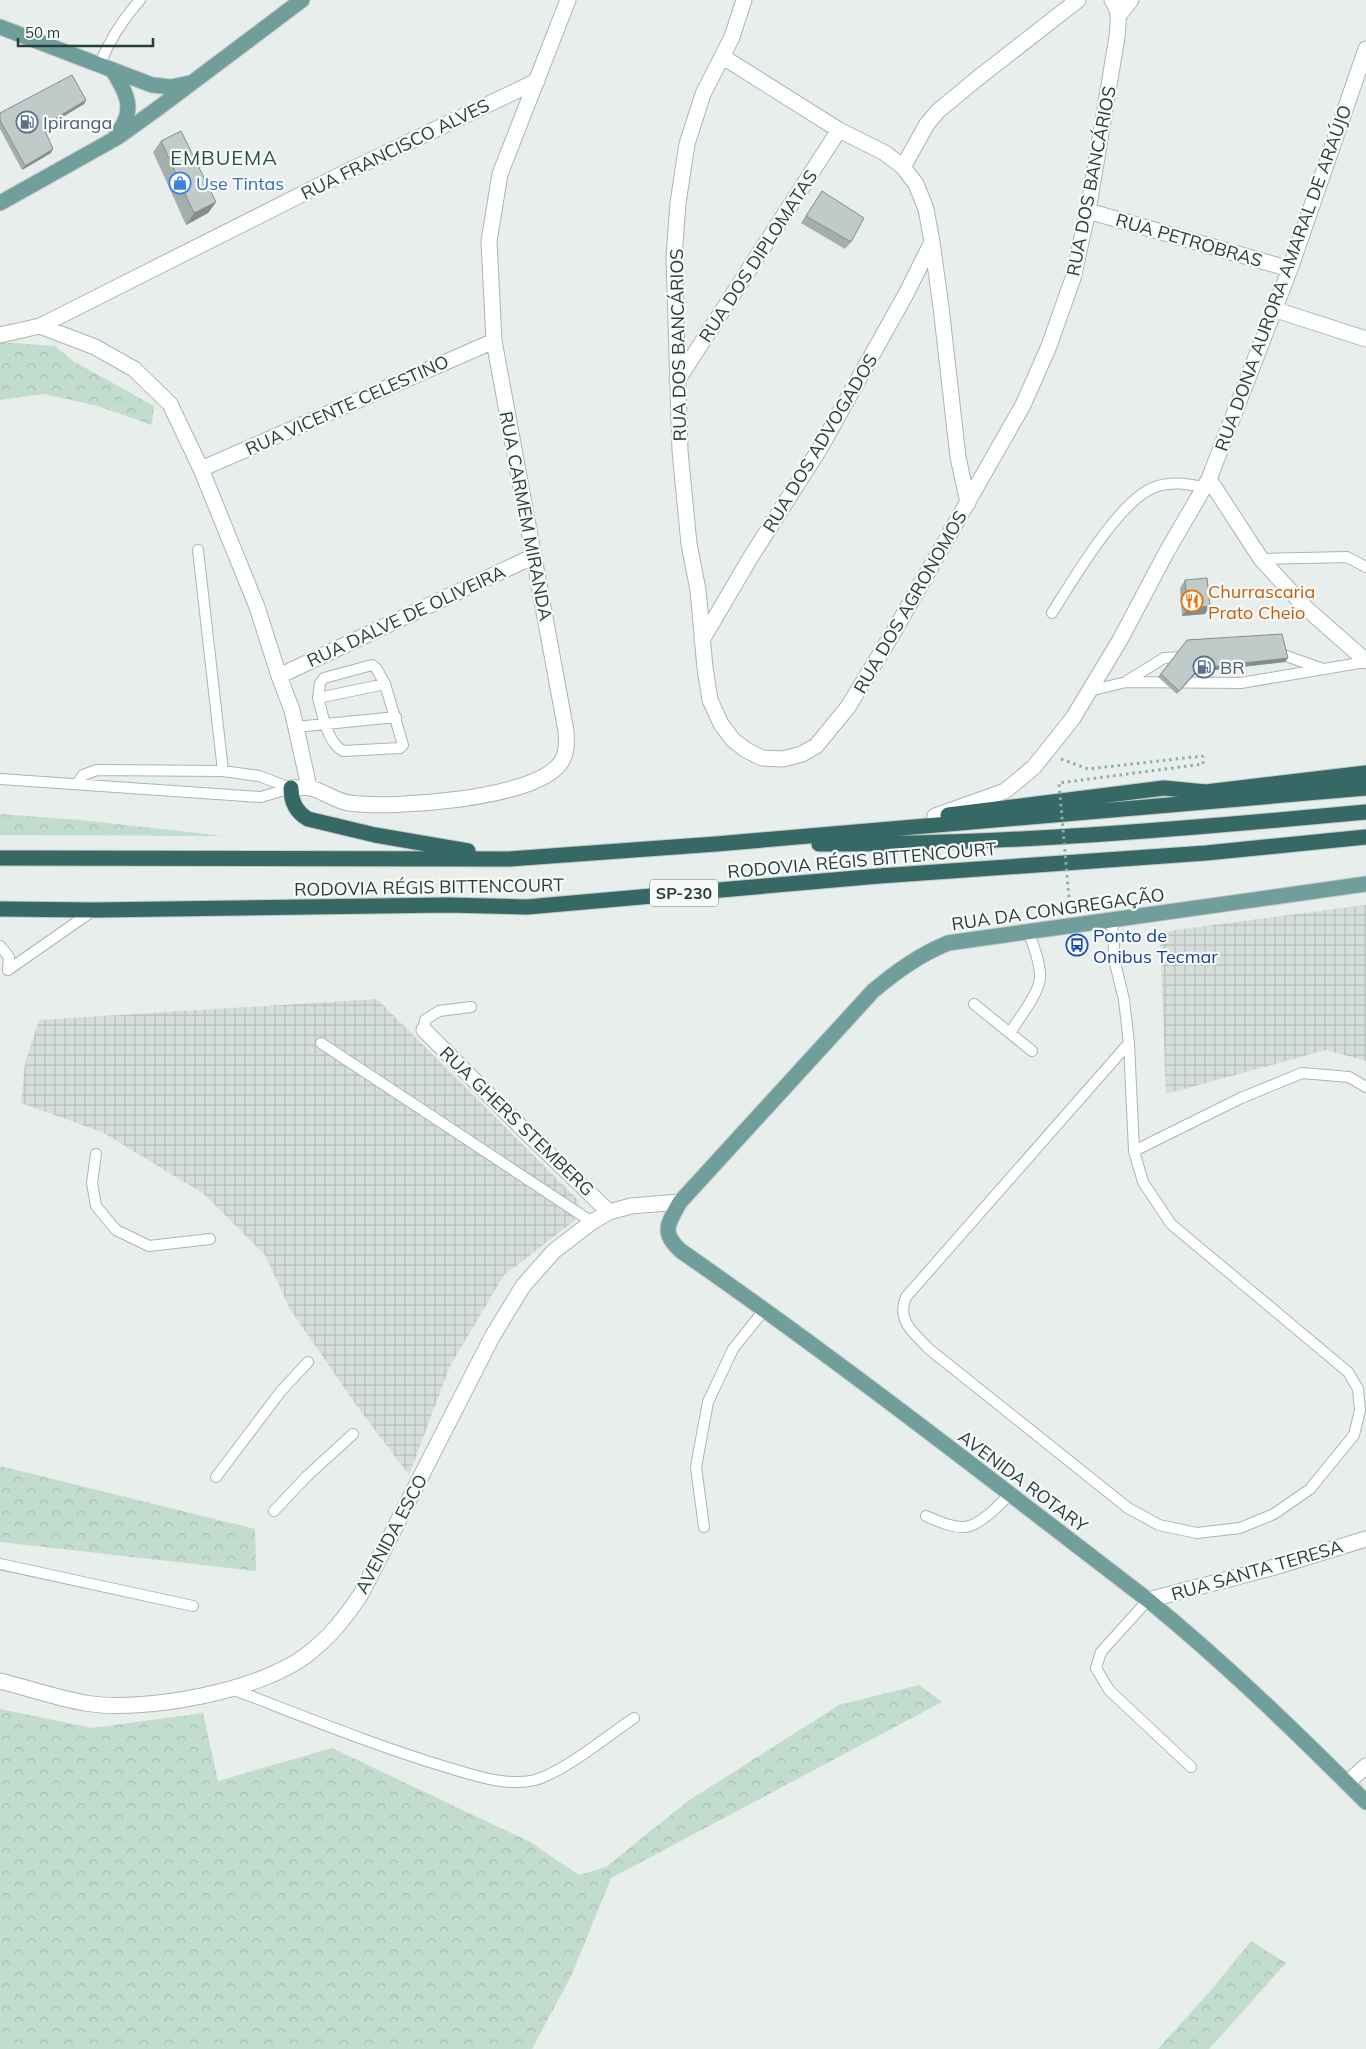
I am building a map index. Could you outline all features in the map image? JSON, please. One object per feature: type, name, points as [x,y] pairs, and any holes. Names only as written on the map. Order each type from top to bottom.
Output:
[{"type":"highway","points":[[873,831],[935,816],[1164,788],[1206,792],[1366,773]]},
{"type":"highway","points":[[291,788],[294,805],[308,819],[375,835],[509,859]]},
{"type":"highway","name":"RODOVIA RÉGIS BITTENCOURT","points":[[0,858],[509,859],[873,831],[1366,788]]},
{"type":"highway","points":[[716,844],[897,844],[1109,834],[1366,812]]},
{"type":"highway","name":"RODOVIA RÉGIS BITTENCOURT","points":[[0,909],[94,910],[447,905],[527,908],[879,876],[1206,853],[1366,837]]},
{"type":"main road","points":[[0,203],[112,140],[194,82],[302,0]]},
{"type":"main road","points":[[0,27],[98,66],[161,87],[194,82]]},
{"type":"main road","points":[[112,140],[121,129],[128,115],[129,104],[122,85],[113,71]]},
{"type":"main road","name":"RUA DA CONGREGAÇÃO","points":[[680,1202],[873,991],[899,969],[924,953],[948,943],[1366,884]]},
{"type":"main road","name":"AVENIDA ROTARY","points":[[680,1202],[668,1225],[671,1241],[765,1309],[1148,1600],[1188,1633],[1286,1722],[1366,1802]]},
{"type":"street","name":"RUA CARMEM MIRANDA","points":[[291,788],[309,787],[348,803],[417,803],[476,797],[527,785],[547,777],[559,766],[567,745],[494,341],[489,241],[500,174],[568,0]]},
{"type":"street","name":"RUA DOS BANCÁRIOS","points":[[710,700],[698,590],[689,544],[685,498],[677,381],[674,257],[678,203],[687,144],[703,94],[732,37],[744,0]]},
{"type":"street","points":[[903,167],[927,124],[938,111],[1078,0]]},
{"type":"street","points":[[1112,0],[1119,15]]},
{"type":"street","name":"RUA DOS BANCÁRIOS","points":[[968,503],[1023,405],[1049,346],[1073,278],[1088,211],[1119,15],[1131,0]]},
{"type":"street","name":"RUA DONA AURORA AMARAL DE ARAÚJO","points":[[935,816],[1005,791],[1034,767],[1073,718],[1120,640],[1206,483],[1290,269],[1366,49]]},
{"type":"street","name":"RUA DOS AGRONOMOS","points":[[710,700],[721,724],[733,740],[746,750],[762,758],[784,759],[802,754],[816,746],[848,707],[968,503],[958,457],[932,242],[926,209],[916,184],[903,167],[885,153],[839,130],[723,57]]},
{"type":"street","name":"RUA FRANCISCO ALVES","points":[[0,335],[40,326],[342,174],[458,117],[537,81]]},
{"type":"street","name":"RUA DOS DIPLOMATAS","points":[[677,381],[839,130]]},
{"type":"street","name":"RUA PETROBRAS","points":[[1088,211],[1290,269]]},
{"type":"street","name":"RUA DOS ADVOGADOS","points":[[702,640],[757,547],[819,450],[906,294],[932,242]]},
{"type":"street","points":[[1273,309],[1366,339]]},
{"type":"street","points":[[40,326],[95,347],[134,369],[170,404],[201,469],[257,607],[278,676],[292,710],[309,787]]},
{"type":"street","name":"RUA VICENTE CELESTINO","points":[[201,469],[494,341]]},
{"type":"street","points":[[1206,483],[1261,559],[1306,608],[1366,662]]},
{"type":"street","name":"RUA DALVE DE OLIVEIRA","points":[[278,676],[534,556]]},
{"type":"street","name":"RUA GHERS STEMBERG","points":[[424,1030],[609,1212]]},
{"type":"street","name":"AVENIDA ESCO","points":[[0,1681],[85,1703],[123,1705],[170,1702],[232,1689],[283,1669],[307,1654],[340,1625],[361,1594],[492,1337],[523,1286],[554,1252],[592,1222],[609,1212],[631,1206],[680,1202]]},
{"type":"street","name":"RUA SANTA TERESA","points":[[1148,1600],[1271,1568],[1366,1539]]},
{"type":"street","points":[[1347,1783],[1366,1766]]},
{"type":"lane","points":[[98,66],[125,16],[140,0]]},
{"type":"lane","points":[[1052,613],[1085,561],[1131,501],[1154,487],[1176,482],[1206,483]]},
{"type":"lane","points":[[198,550],[223,771]]},
{"type":"lane","points":[[1261,559],[1347,558],[1366,567]]},
{"type":"lane","points":[[1267,653],[1276,652],[1324,669]]},
{"type":"lane","points":[[1126,682],[1164,658],[1192,657]]},
{"type":"lane","points":[[1089,691],[1126,682],[1241,683],[1366,662]]},
{"type":"lane","points":[[372,665],[376,668],[385,684],[403,745],[400,748],[342,752],[336,748],[325,723],[318,698],[320,683],[324,678],[372,665]]},
{"type":"lane","points":[[318,698],[385,684]]},
{"type":"lane","points":[[296,727],[396,717]]},
{"type":"lane","points":[[77,784],[83,775],[97,770],[223,771],[259,776],[291,788]]},
{"type":"lane","points":[[0,779],[261,796],[291,788]]},
{"type":"lane","points":[[0,946],[9,957],[8,970],[94,910]]},
{"type":"lane","points":[[1112,921],[1115,963],[1124,1000],[1129,1043],[1134,1151],[1143,1182],[1171,1224],[1348,1372],[1358,1389],[1360,1410],[1354,1435],[1310,1489],[1274,1514],[1240,1528],[1197,1533],[1159,1525],[1128,1508],[929,1350],[907,1325],[903,1316],[902,1307],[906,1297],[1129,1043]]},
{"type":"lane","points":[[1010,1033],[1031,999],[1040,979],[1037,959],[1029,932]]},
{"type":"lane","points":[[974,1004],[1032,1051]]},
{"type":"lane","points":[[424,1030],[425,1020],[439,1011],[471,1007]]},
{"type":"lane","points":[[321,1043],[592,1222]]},
{"type":"lane","points":[[1134,1151],[1241,1098],[1302,1073],[1349,1077],[1366,1087]]},
{"type":"lane","points":[[96,1154],[92,1183],[96,1206],[116,1230],[149,1246],[210,1239]]},
{"type":"lane","points":[[704,1527],[696,1467],[708,1402],[733,1349],[765,1309]]},
{"type":"lane","points":[[216,1477],[281,1391],[308,1362]]},
{"type":"lane","points":[[274,1511],[353,1434]]},
{"type":"lane","points":[[926,1516],[946,1524],[965,1527],[979,1522],[1010,1494]]},
{"type":"lane","points":[[0,1564],[193,1606]]},
{"type":"lane","points":[[1148,1600],[1101,1652],[1096,1668],[1109,1690],[1191,1767]]},
{"type":"lane","points":[[232,1689],[396,1752],[486,1778],[513,1782],[534,1780],[557,1771],[634,1718]]},
{"type":"path","points":[[1046,754],[1088,769],[1203,756],[1203,764],[1059,783],[1070,910]]},
{"type":"shaded area","points":[[1366,905],[1366,1061],[1326,1050],[1166,1094],[1160,932]]},
{"type":"shaded area","points":[[377,999],[579,1201],[574,1221],[504,1275],[450,1366],[409,1475],[356,1405],[290,1309],[265,1255],[204,1194],[102,1132],[21,1103],[25,1063],[39,1020]]},
{"type":"green space","points":[[0,342],[55,346],[73,361],[154,406],[152,425],[98,406],[44,394],[0,400]]},
{"type":"green space","points":[[0,814],[80,820],[224,836],[0,835]]},
{"type":"green space","points":[[0,1466],[255,1529],[256,1571],[0,1542]]},
{"type":"green space","points":[[919,1685],[942,1702],[611,1878],[572,1974],[532,2049],[0,2049],[0,1709],[92,1728],[203,1713],[218,1781],[332,1748],[530,1842],[579,1875],[606,1867],[688,1801],[839,1705]]},
{"type":"green space","points":[[1251,1941],[1286,1963],[1209,2049],[1158,2049],[1212,1989]]},
{"type":"building","name":"Ipiranga","points":[[72,75],[86,100],[43,126],[53,149],[25,166],[0,120],[0,113]]},
{"type":"building","points":[[181,131],[216,202],[194,213],[161,141]]},
{"type":"building","points":[[822,191],[864,218],[851,242],[806,216]]},
{"type":"building","points":[[1207,578],[1210,606],[1188,608],[1185,580]]},
{"type":"building","name":"BR","points":[[1282,634],[1288,658],[1199,668],[1179,691],[1161,674],[1187,640]]},
{"type":"place","name":"Ipiranga","points":[[27,122]]},
{"type":"place","name":"Use Tintas","points":[[180,183]]},
{"type":"place","name":"Churrascaria Prato Cheio","points":[[1192,601]]},
{"type":"place","name":"BR","points":[[1204,667]]},
{"type":"place","name":"Ponto de Onibus Tecmar","points":[[1077,945]]},
{"type":"district","name":"EMBUEMA","points":[[224,157]]}]
